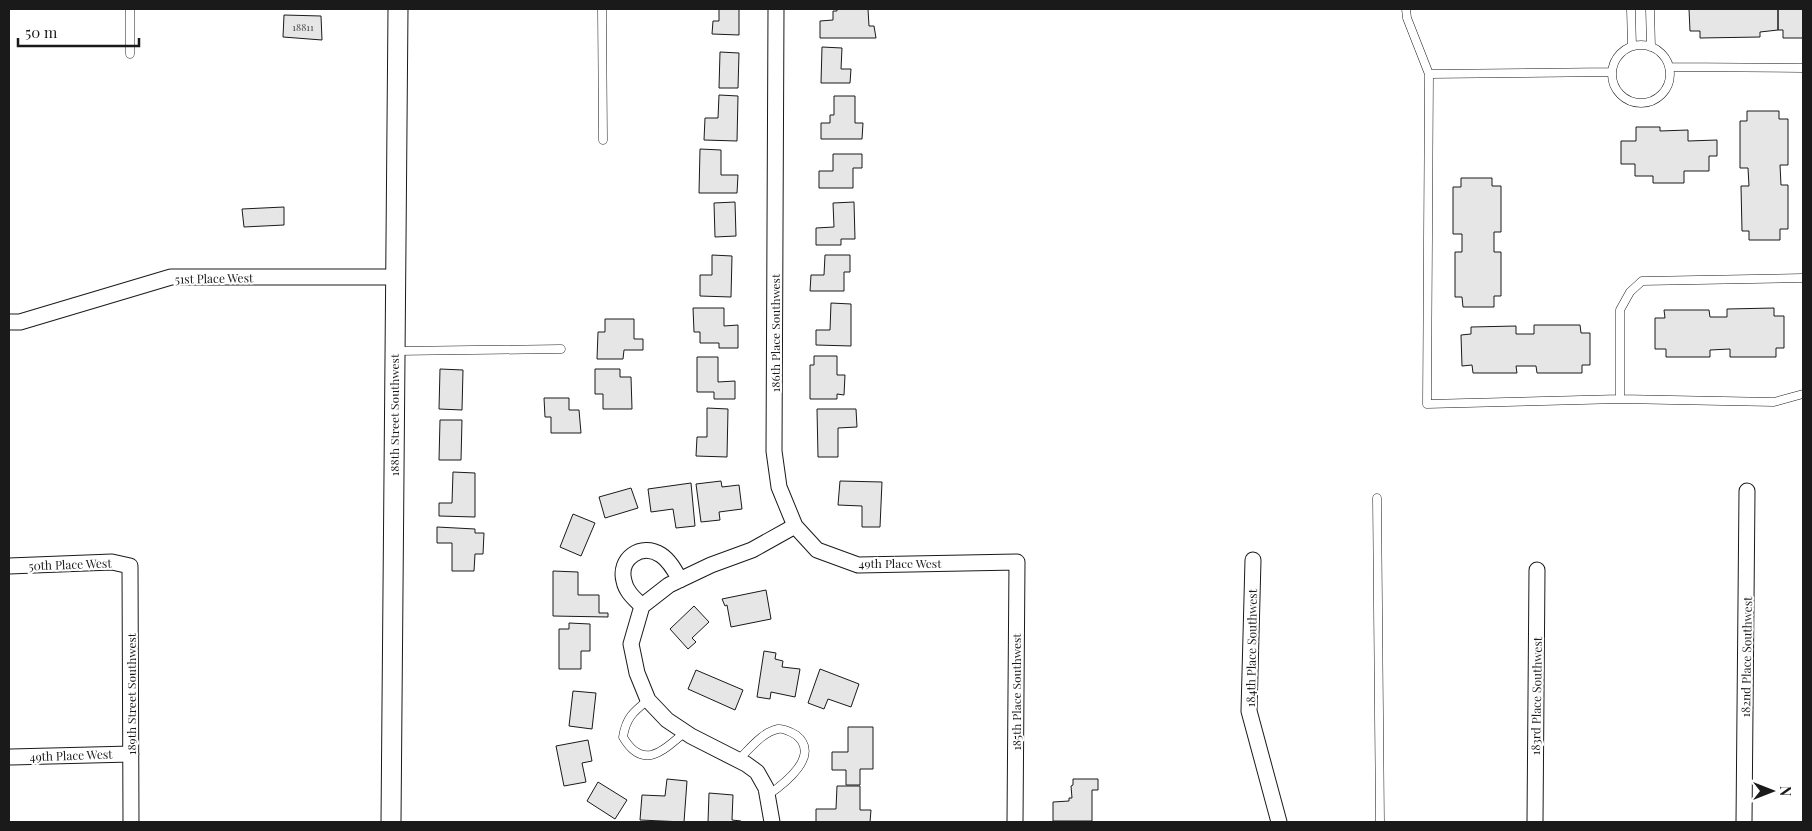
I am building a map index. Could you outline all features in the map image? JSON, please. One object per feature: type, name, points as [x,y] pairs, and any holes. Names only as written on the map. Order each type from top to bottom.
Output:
[{"type":"street","name":"188th Street Southwest","points":[[391,822],[398,9]]},
{"type":"street","name":"186th Place Southwest","points":[[776,9],[774,451],[779,487],[796,526]]},
{"type":"street","name":"51st Place West","points":[[9,322],[20,322],[171,277],[395,277]]},
{"type":"street","name":"182nd Place Southwest","points":[[1744,822],[1747,491]]},
{"type":"street","name":"49th Place West","points":[[796,526],[817,550],[858,565],[1017,562]]},
{"type":"street","points":[[772,822],[766,788],[756,772],[667,720],[648,700],[637,673],[631,644],[642,606],[670,585],[711,565],[752,550],[796,526]]},
{"type":"street","points":[[642,606],[631,595],[624,581],[624,569],[630,557],[639,550],[650,551],[660,555],[669,563],[680,580]]},
{"type":"street","name":"184th Place Southwest","points":[[1253,560],[1249,711],[1279,822]]},
{"type":"street","name":"50th Place West","points":[[9,566],[112,562],[130,566]]},
{"type":"street","name":"185th Place Southwest","points":[[1015,822],[1017,562]]},
{"type":"street","name":"189th Street Southwest","points":[[130,566],[131,822]]},
{"type":"street","name":"183rd Place Southwest","points":[[1535,822],[1537,570]]},
{"type":"street","name":"49th Place West","points":[[11,757],[132,754]]},
{"type":"lane","points":[[130,9],[130,54]]},
{"type":"lane","points":[[602,9],[603,140]]},
{"type":"lane","points":[[1406,9],[1407,18],[1429,74],[1426,404],[1620,399],[1774,402],[1803,394]]},
{"type":"lane","points":[[1630,9],[1632,46]]},
{"type":"lane","points":[[1650,9],[1651,47]]},
{"type":"lane","points":[[1642,45],[1659,51],[1669,67],[1670,76],[1662,94],[1645,102],[1627,99],[1619,93],[1614,85],[1612,72],[1617,57],[1624,50],[1632,46],[1642,45]]},
{"type":"lane","points":[[1669,67],[1803,68]]},
{"type":"lane","points":[[1429,74],[1612,72]]},
{"type":"lane","points":[[1620,399],[1620,310],[1630,292],[1642,281],[1803,278]]},
{"type":"lane","points":[[394,351],[561,349]]},
{"type":"lane","points":[[1377,498],[1380,822]]},
{"type":"lane","points":[[648,700],[635,710],[625,723],[623,737],[630,750],[645,756],[663,751],[686,732]]},
{"type":"lane","points":[[738,760],[764,736],[778,729],[791,731],[801,739],[804,753],[799,767],[786,782],[768,795]]},
{"type":"building","points":[[719,9],[739,9],[739,35],[712,34],[713,21],[719,21]]},
{"type":"building","points":[[837,9],[868,9],[869,26],[874,26],[876,38],[820,38],[820,21],[833,20],[833,11],[837,11]]},
{"type":"building","points":[[1689,9],[1778,9],[1778,30],[1760,32],[1760,37],[1700,38],[1700,31],[1690,31]]},
{"type":"building","points":[[1778,9],[1803,9],[1803,38],[1783,38],[1783,30],[1778,30]]},
{"type":"building","points":[[284,15],[321,16],[322,40],[283,37]]},
{"type":"building","points":[[822,47],[842,48],[841,69],[851,69],[850,83],[821,83]]},
{"type":"building","points":[[720,52],[739,53],[738,88],[719,88]]},
{"type":"building","points":[[719,95],[738,96],[737,141],[704,140],[705,118],[718,118]]},
{"type":"building","points":[[834,96],[855,96],[855,123],[863,123],[862,139],[821,139],[821,123],[830,123],[830,115],[834,115]]},
{"type":"building","points":[[1747,111],[1779,111],[1779,119],[1788,119],[1788,165],[1780,165],[1781,185],[1788,185],[1788,229],[1780,229],[1780,240],[1749,240],[1749,231],[1742,231],[1741,186],[1749,186],[1748,168],[1740,168],[1740,121],[1747,121]]},
{"type":"building","points":[[1636,127],[1660,127],[1660,131],[1688,130],[1688,141],[1717,140],[1717,156],[1709,156],[1709,171],[1684,171],[1684,183],[1653,183],[1653,176],[1635,176],[1635,164],[1621,164],[1621,141],[1636,141]]},
{"type":"building","points":[[700,149],[721,150],[721,175],[738,175],[737,193],[699,193]]},
{"type":"building","points":[[833,154],[862,154],[862,168],[853,168],[853,188],[819,188],[819,171],[833,171]]},
{"type":"building","points":[[1461,178],[1492,178],[1492,186],[1501,186],[1501,232],[1494,232],[1494,252],[1501,252],[1501,296],[1494,296],[1494,307],[1463,307],[1462,297],[1455,297],[1455,252],[1462,252],[1462,234],[1453,234],[1453,187],[1461,187]]},
{"type":"building","points":[[735,202],[736,236],[715,237],[714,203]]},
{"type":"building","points":[[854,202],[855,239],[841,239],[841,245],[816,245],[816,228],[834,227],[833,203]]},
{"type":"building","points":[[284,207],[284,225],[244,227],[242,209]]},
{"type":"building","points":[[712,255],[732,256],[731,297],[700,296],[700,275],[712,275]]},
{"type":"building","points":[[825,255],[850,255],[850,272],[844,272],[844,291],[810,291],[811,275],[824,275]]},
{"type":"building","points":[[831,303],[851,304],[851,346],[816,345],[816,330],[830,330]]},
{"type":"building","points":[[693,308],[724,308],[724,326],[738,325],[738,348],[719,348],[719,343],[700,343],[700,332],[694,332]]},
{"type":"building","points":[[1774,308],[1774,316],[1784,316],[1784,348],[1776,348],[1776,357],[1730,357],[1730,349],[1710,350],[1710,357],[1666,357],[1666,349],[1655,349],[1655,318],[1665,318],[1664,310],[1709,310],[1710,317],[1727,317],[1727,309]]},
{"type":"building","points":[[605,319],[634,319],[634,339],[643,339],[643,350],[624,350],[623,359],[597,359],[598,332],[605,332]]},
{"type":"building","points":[[1534,325],[1580,325],[1581,333],[1590,333],[1590,365],[1582,365],[1582,373],[1537,373],[1536,366],[1516,366],[1517,373],[1473,373],[1472,365],[1462,366],[1461,335],[1471,334],[1471,327],[1516,326],[1516,334],[1534,334]]},
{"type":"building","points":[[814,356],[837,356],[837,375],[845,375],[844,395],[837,394],[837,399],[810,399],[810,365],[814,365]]},
{"type":"building","points":[[697,357],[718,357],[718,382],[735,381],[735,399],[714,399],[714,392],[697,392]]},
{"type":"building","points":[[440,369],[463,370],[462,410],[439,409]]},
{"type":"building","points":[[595,369],[620,369],[620,377],[631,377],[632,409],[603,409],[603,394],[595,394]]},
{"type":"building","points":[[544,398],[569,398],[569,410],[579,410],[581,433],[551,433],[551,417],[545,417]]},
{"type":"building","points":[[707,408],[728,409],[727,457],[696,456],[697,437],[707,437]]},
{"type":"building","points":[[817,409],[856,409],[857,427],[838,428],[838,457],[818,457]]},
{"type":"building","points":[[440,420],[462,420],[461,460],[439,460]]},
{"type":"building","points":[[453,472],[475,473],[475,517],[439,516],[439,503],[452,503]]},
{"type":"building","points":[[721,481],[722,487],[739,485],[742,509],[719,512],[720,520],[701,522],[696,484]]},
{"type":"building","points":[[840,481],[882,482],[880,527],[862,527],[862,506],[838,505]]},
{"type":"building","points":[[691,483],[695,526],[676,528],[673,509],[651,512],[648,489]]},
{"type":"building","points":[[631,488],[638,508],[605,518],[599,497]]},
{"type":"building","points":[[573,514],[595,523],[581,556],[560,547]]},
{"type":"building","points":[[437,527],[475,529],[475,533],[484,533],[483,554],[475,554],[474,571],[452,571],[452,543],[437,543]]},
{"type":"building","points":[[553,571],[578,572],[578,595],[599,595],[599,613],[608,613],[608,617],[553,616]]},
{"type":"building","points":[[766,590],[771,619],[731,627],[727,605],[725,606],[722,599]]},
{"type":"building","points":[[694,606],[709,622],[692,638],[696,642],[688,649],[670,629]]},
{"type":"building","points":[[569,623],[590,624],[590,651],[581,651],[581,669],[559,669],[559,629],[569,629]]},
{"type":"building","points":[[764,651],[776,653],[775,659],[783,661],[782,667],[800,669],[795,697],[771,692],[770,699],[757,697]]},
{"type":"building","points":[[820,669],[859,684],[851,707],[828,699],[824,709],[808,703]]},
{"type":"building","points":[[696,670],[743,690],[735,710],[688,689]]},
{"type":"building","points":[[573,691],[596,693],[592,729],[569,726]]},
{"type":"building","points":[[848,727],[873,727],[873,769],[860,769],[860,785],[846,785],[846,770],[832,770],[832,752],[848,752]]},
{"type":"building","points":[[588,740],[592,761],[582,763],[586,782],[564,786],[556,746]]},
{"type":"building","points":[[667,779],[687,781],[684,822],[640,820],[642,795],[665,796]]},
{"type":"building","points":[[1073,779],[1098,779],[1098,790],[1092,790],[1092,821],[1053,821],[1053,802],[1069,801],[1069,798],[1072,798],[1071,786],[1073,785]]},
{"type":"building","points":[[598,782],[627,800],[615,819],[587,801]]},
{"type":"building","points":[[837,786],[860,786],[860,810],[871,810],[870,822],[816,822],[816,809],[836,809]]},
{"type":"building","points":[[709,793],[733,795],[732,820],[741,822],[708,822]]}]
